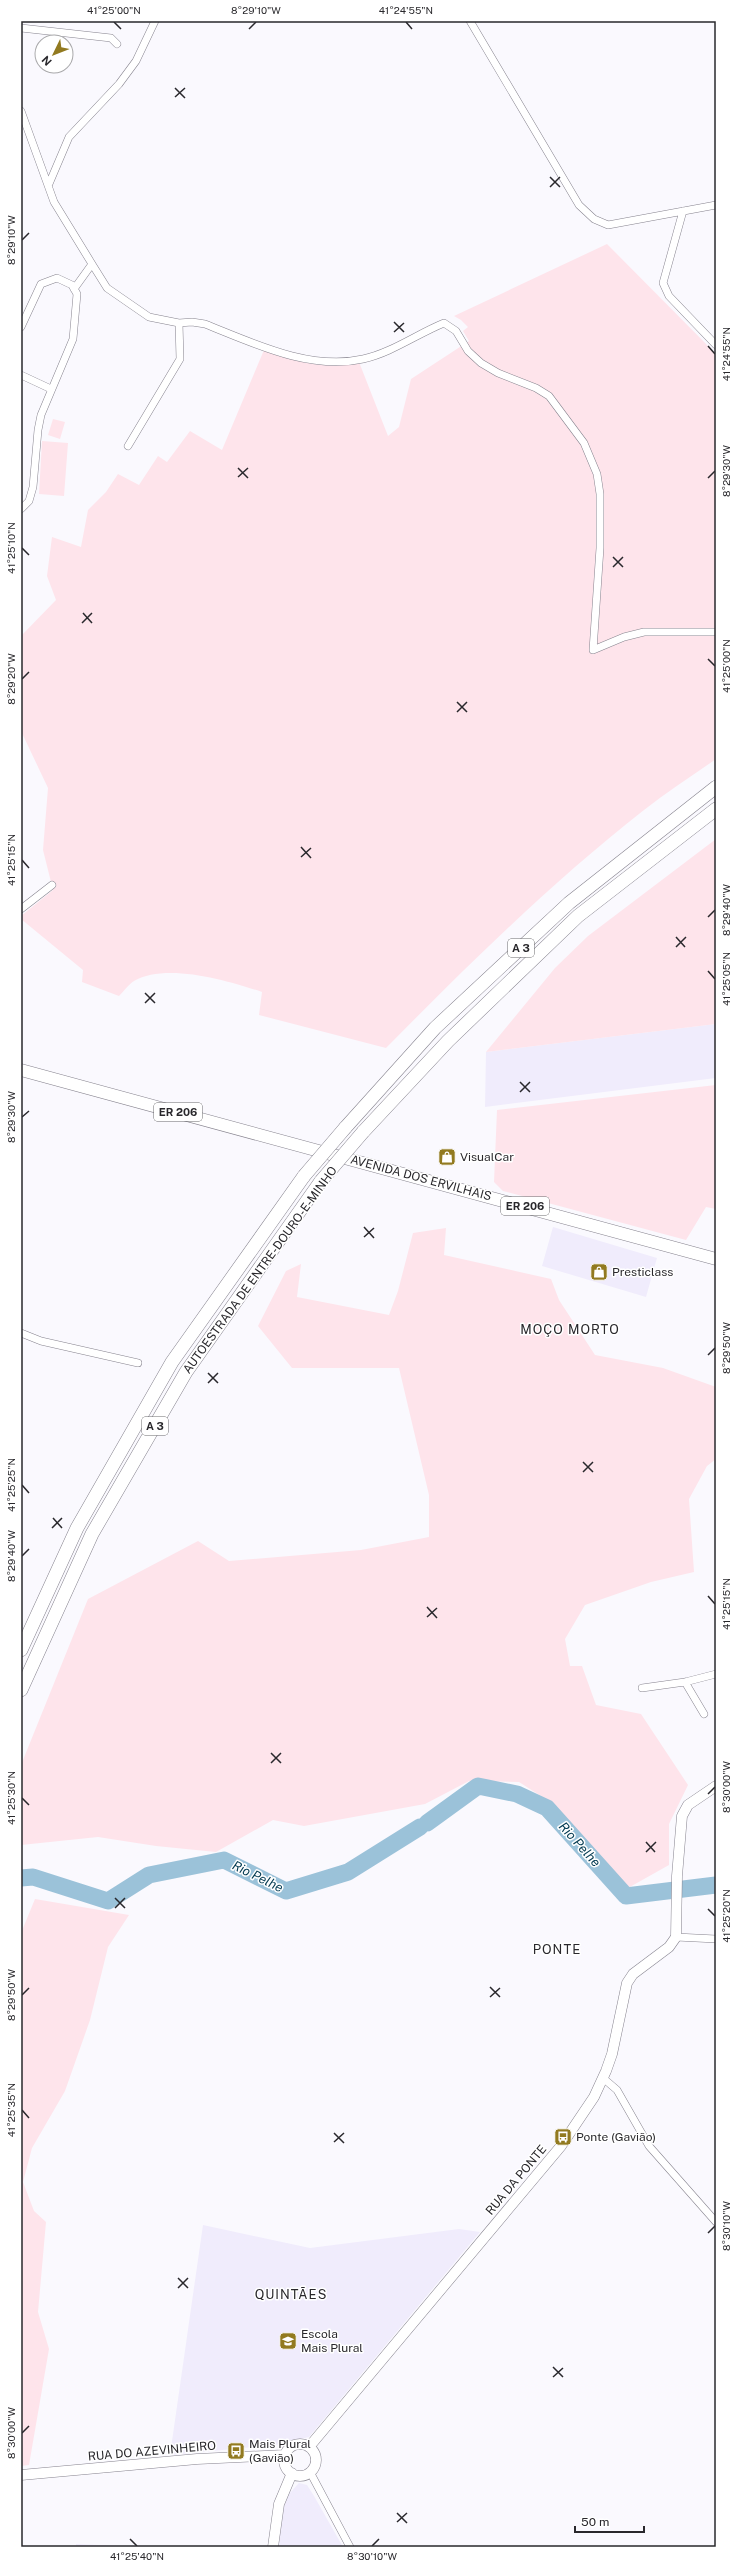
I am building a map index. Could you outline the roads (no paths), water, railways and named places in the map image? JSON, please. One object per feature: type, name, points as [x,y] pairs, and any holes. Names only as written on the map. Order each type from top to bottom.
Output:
[{"type":"highway","name":"AUTOESTRADA DE ENTRE-DOURO-E-MINHO","points":[[21,1650],[77,1528],[172,1362],[304,1176],[435,1028],[569,903],[716,787]]},
{"type":"highway","name":"AUTOESTRADA DE ENTRE-DOURO-E-MINHO","points":[[21,1690],[92,1534],[186,1372],[321,1181],[363,1132],[448,1041],[578,916],[716,809]]},
{"type":"main road","name":"AVENIDA DOS ERVILHAIS","points":[[21,1070],[716,1259]]},
{"type":"street","points":[[48,184],[69,137],[120,84],[136,61],[155,21]]},
{"type":"street","points":[[470,21],[579,205],[594,219],[608,225],[716,205]]},
{"type":"street","points":[[21,28],[111,38],[117,44]]},
{"type":"street","points":[[21,111],[54,202],[107,288],[149,317],[179,323],[192,322],[205,324],[276,351],[304,358],[348,361],[381,353],[444,323],[456,331],[468,351],[480,363],[498,373],[536,388],[549,396],[584,443],[597,474],[600,494],[600,548],[593,650],[624,637],[644,632],[716,632]]},
{"type":"street","points":[[682,212],[663,283],[669,296],[716,345]]},
{"type":"street","points":[[74,290],[92,264]]},
{"type":"street","points":[[21,327],[41,284],[57,278],[72,285],[77,294],[73,339],[51,389],[38,430],[33,487],[29,501],[21,509]]},
{"type":"street","points":[[128,446],[180,359],[179,323]]},
{"type":"street","points":[[21,375],[51,389]]},
{"type":"street","points":[[21,909],[52,885]]},
{"type":"street","points":[[21,1333],[41,1341],[138,1363]]},
{"type":"street","points":[[642,1688],[685,1682],[716,1674]]},
{"type":"street","points":[[685,1682],[704,1714]]},
{"type":"street","points":[[716,1786],[688,1805],[682,1816],[676,1876],[676,1937],[716,1939]]},
{"type":"street","name":"RUA DA PONTE","points":[[309,2447],[542,2171],[561,2146],[603,2078],[612,2054],[627,1983],[633,1974],[669,1947],[676,1937]]},
{"type":"street","points":[[603,2078],[617,2090],[649,2146],[716,2222]]},
{"type":"street","points":[[297,2444],[309,2447],[316,2459],[310,2472],[301,2475],[292,2473],[285,2465],[285,2455],[290,2448],[297,2444]]},
{"type":"street","name":"RUA DO AZEVINHEIRO","points":[[21,2475],[197,2459],[285,2455]]},
{"type":"street","points":[[310,2472],[350,2547]]},
{"type":"street","points":[[273,2547],[279,2504],[292,2473]]},
{"type":"waterway","name":"Rio Pelhe","points":[[427,1823],[478,1786],[517,1794],[547,1808],[626,1896],[716,1885]]},
{"type":"waterway","name":"Rio Pelhe","points":[[21,1878],[33,1877],[108,1901],[149,1875],[224,1860],[286,1891],[348,1872],[420,1827]]},
{"type":"place","name":"VisualCar","points":[[447,1157]]},
{"type":"place","name":"Presticlass","points":[[599,1272]]},
{"type":"place","name":"Ponte (Gavião)","points":[[563,2137]]},
{"type":"place","name":"Escola Mais Plural","points":[[288,2341]]},
{"type":"place","name":"Mais Plural (Gavião)","points":[[236,2451]]},
{"type":"district","name":"MOÇO MORTO","points":[[570,1329]]},
{"type":"district","name":"PONTE","points":[[557,1949]]},
{"type":"district","name":"QUINTÃES","points":[[291,2294]]}]
